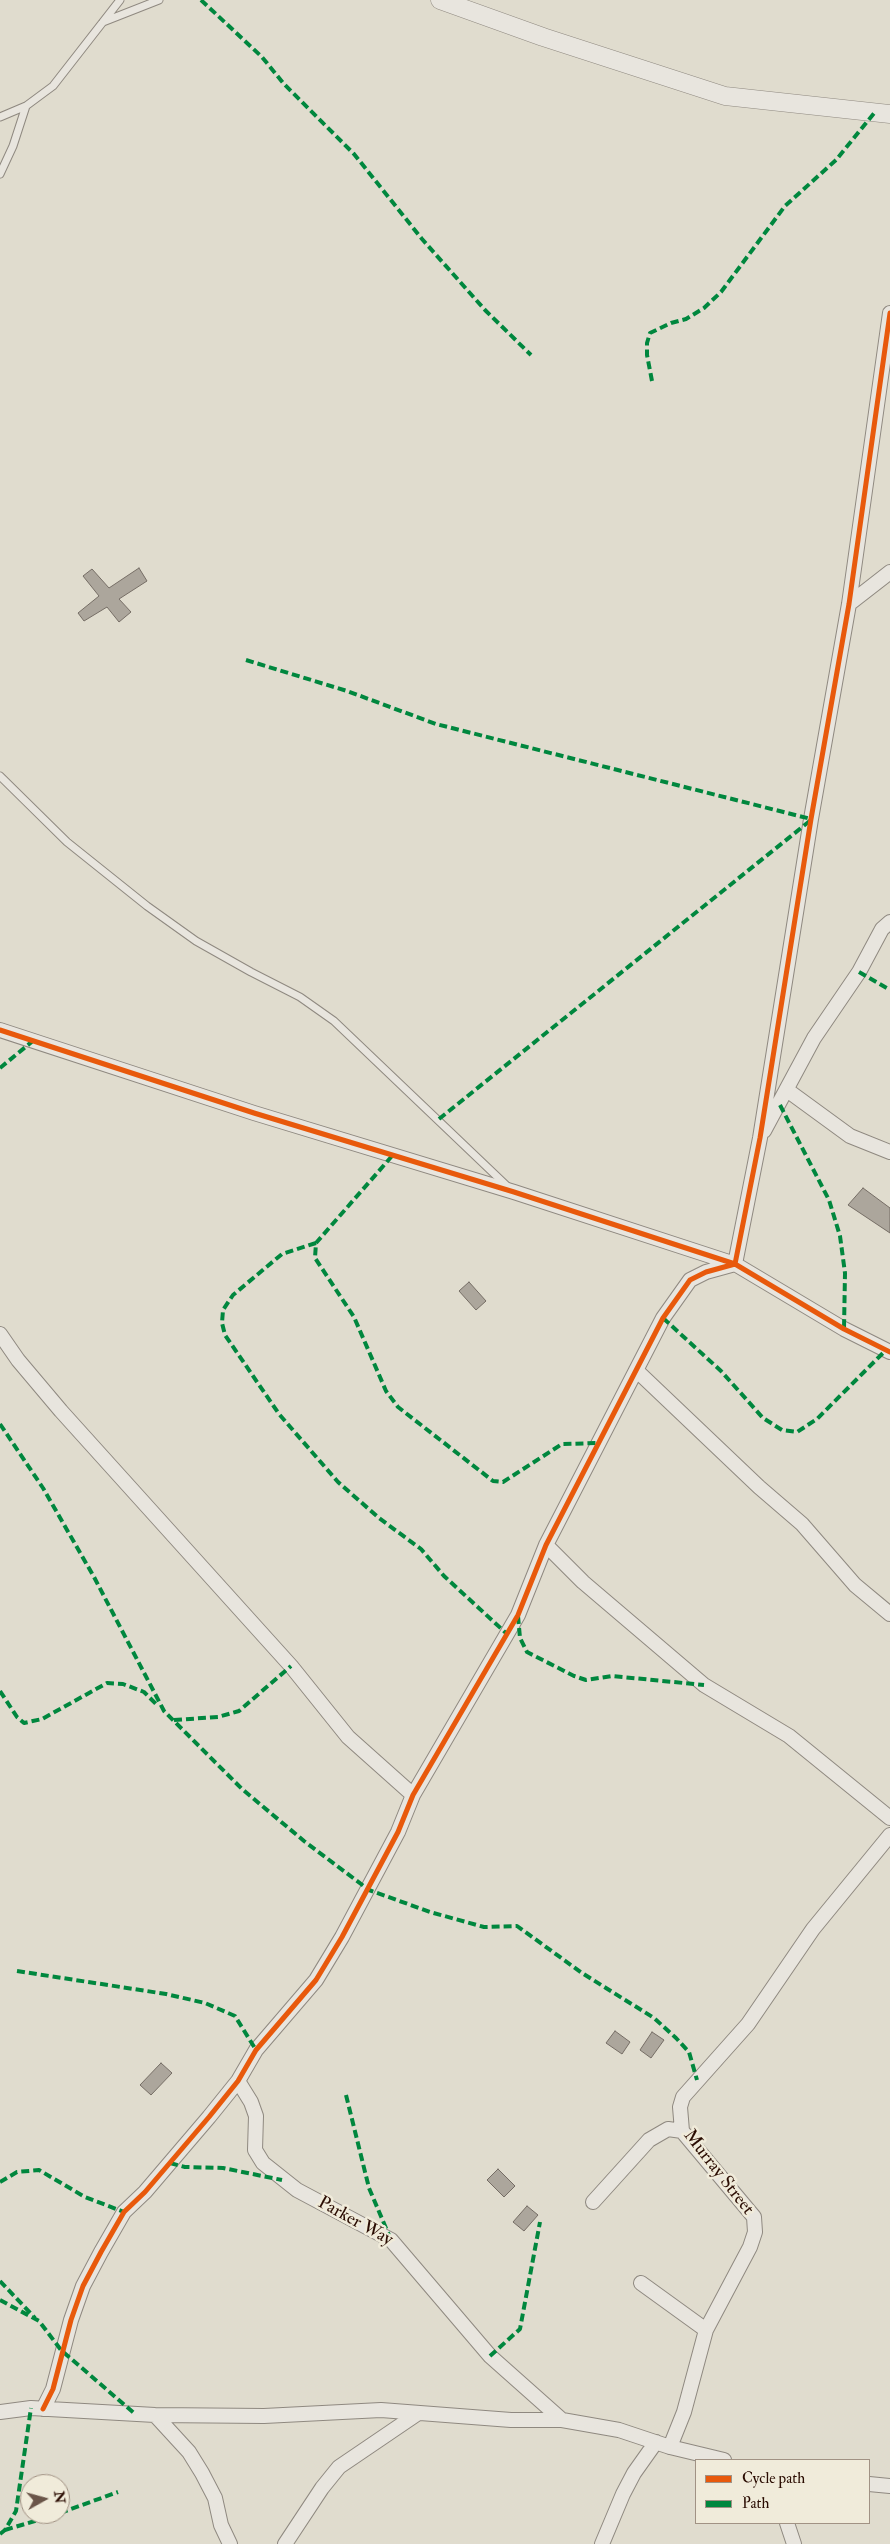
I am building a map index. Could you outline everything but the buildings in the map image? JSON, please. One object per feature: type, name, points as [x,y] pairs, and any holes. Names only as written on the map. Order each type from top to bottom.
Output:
[{"type":"street","points":[[440,0],[543,37],[725,96],[890,114]]},
{"type":"street","points":[[735,1264],[760,1138],[811,820],[849,604],[890,313]]},
{"type":"street","points":[[849,604],[890,572]]},
{"type":"street","points":[[760,1138],[788,1090],[814,1038],[859,972],[882,929],[890,922]]},
{"type":"street","points":[[0,1030],[355,1145],[514,1192],[735,1264],[844,1329],[890,1352]]},
{"type":"street","points":[[788,1090],[850,1136],[890,1152]]},
{"type":"street","points":[[43,2408],[53,2388],[61,2350],[84,2286],[124,2212],[146,2192],[238,2081],[256,2050],[316,1980],[342,1937],[398,1832],[413,1795],[518,1615],[546,1545],[663,1318],[690,1280],[706,1272],[735,1264]]},
{"type":"street","points":[[0,1334],[18,1360],[61,1411],[291,1666],[348,1737],[413,1795]]},
{"type":"street","points":[[636,1370],[759,1487],[802,1524],[855,1585],[890,1614]]},
{"type":"street","points":[[546,1545],[584,1582],[704,1684],[789,1736],[890,1818]]},
{"type":"street","name":"Murray Street","points":[[670,2447],[684,2412],[706,2330],[750,2246],[755,2232],[754,2217],[682,2131],[680,2107],[683,2097],[748,2024],[813,1929],[890,1835]]},
{"type":"street","name":"Parker Way","points":[[238,2081],[251,2102],[256,2116],[255,2150],[263,2163],[297,2190],[391,2240],[490,2356],[562,2420]]},
{"type":"street","points":[[593,2202],[649,2140],[668,2129],[682,2131]]},
{"type":"street","points":[[641,2283],[706,2330]]},
{"type":"street","points":[[0,2412],[43,2408],[155,2415],[264,2416],[381,2410],[511,2420],[562,2420],[619,2430],[670,2447],[720,2459]]},
{"type":"street","points":[[285,2544],[322,2488],[340,2467],[417,2414]]},
{"type":"street","points":[[155,2415],[189,2452],[202,2474],[214,2498],[221,2525],[230,2544]]},
{"type":"street","points":[[602,2544],[634,2473],[656,2442]]},
{"type":"street","points":[[870,2484],[890,2486]]},
{"type":"street","points":[[787,2524],[794,2544]]},
{"type":"lane","points":[[0,117],[26,106],[53,86],[120,0]]},
{"type":"lane","points":[[103,22],[159,0]]},
{"type":"lane","points":[[0,174],[13,146],[26,106]]},
{"type":"lane","points":[[0,776],[67,842],[147,906],[196,940],[251,972],[300,996],[334,1021],[514,1192]]},
{"type":"marked path","points":[[201,0],[262,57],[284,84],[354,154],[422,239],[485,310],[531,355]]},
{"type":"marked path","points":[[652,381],[647,355],[647,343],[650,333],[671,323],[686,319],[704,308],[721,292],[785,206],[836,160],[875,112]]},
{"type":"marked path","points":[[246,660],[347,691],[436,724],[811,819]]},
{"type":"marked path","points":[[439,1119],[811,820]]},
{"type":"marked path","points":[[859,972],[890,990]]},
{"type":"marked path","points":[[0,1068],[34,1040]]},
{"type":"marked path","points":[[780,1105],[829,1200],[840,1236],[845,1273],[844,1329]]},
{"type":"marked path","points":[[392,1156],[316,1243],[315,1258],[354,1317],[386,1391],[398,1407],[493,1481],[503,1482],[562,1444],[598,1443]]},
{"type":"marked path","points":[[316,1243],[282,1254],[233,1295],[223,1310],[222,1323],[225,1335],[279,1414],[338,1482],[379,1518],[421,1549],[444,1576],[507,1634]]},
{"type":"marked path","points":[[663,1318],[721,1371],[763,1418],[782,1430],[797,1432],[817,1419],[885,1351]]},
{"type":"marked path","points":[[0,1424],[43,1488],[94,1577],[164,1711],[242,1789],[304,1841],[369,1890],[430,1912],[484,1927],[517,1926],[582,1973],[654,2018],[689,2052],[697,2080]]},
{"type":"marked path","points":[[518,1616],[520,1638],[527,1652],[574,1676],[586,1680],[612,1676],[704,1685]]},
{"type":"marked path","points":[[174,1720],[218,1717],[239,1711],[291,1666]]},
{"type":"marked path","points":[[0,1691],[17,1717],[24,1723],[42,1719],[107,1683],[123,1684],[144,1692],[158,1706]]},
{"type":"marked path","points":[[17,1971],[166,1994],[205,2003],[235,2016],[256,2050]]},
{"type":"marked path","points":[[346,2095],[369,2188],[391,2240]]},
{"type":"marked path","points":[[170,2163],[185,2167],[223,2168],[282,2180]]},
{"type":"marked path","points":[[0,2182],[17,2172],[39,2170],[85,2197],[124,2212]]},
{"type":"marked path","points":[[490,2356],[520,2329],[540,2222]]},
{"type":"marked path","points":[[0,2281],[35,2318]]},
{"type":"marked path","points":[[0,2300],[39,2321],[61,2350],[135,2414]]},
{"type":"marked path","points":[[0,2534],[5,2530],[16,2511],[31,2408]]},
{"type":"marked path","points":[[70,2509],[118,2492]]},
{"type":"marked path","points":[[5,2530],[25,2524]]},
{"type":"cycle path","points":[[735,1264],[760,1138],[811,819],[849,604],[890,313]]},
{"type":"cycle path","points":[[0,1030],[254,1113],[514,1192],[735,1264],[844,1329],[890,1352]]},
{"type":"cycle path","points":[[43,2409],[53,2389],[71,2320],[83,2286],[101,2252],[124,2212],[145,2192],[238,2081],[256,2050],[316,1980],[342,1937],[398,1832],[413,1795],[518,1615],[546,1545],[663,1318],[690,1280],[706,1272],[735,1264]]}]
